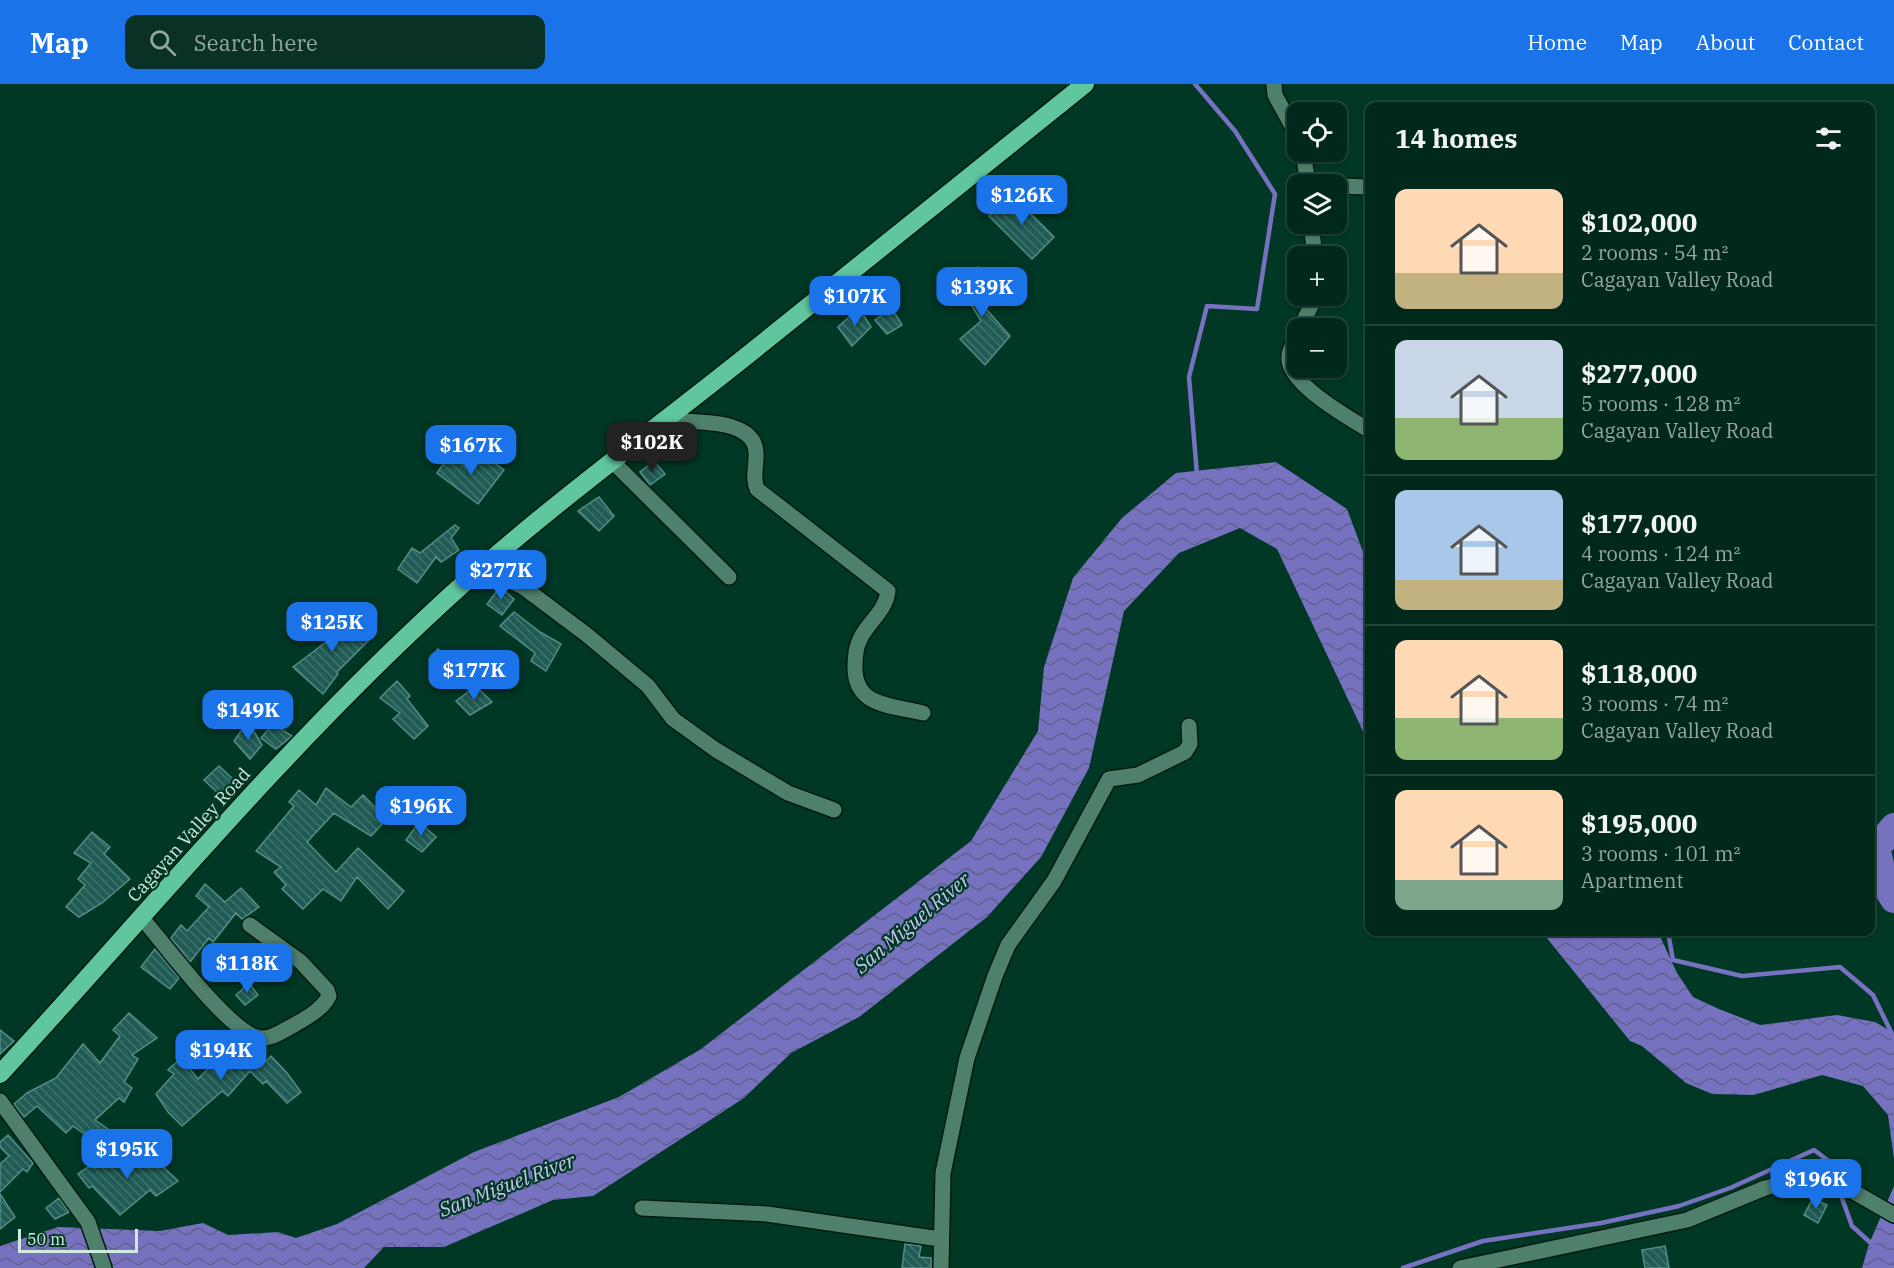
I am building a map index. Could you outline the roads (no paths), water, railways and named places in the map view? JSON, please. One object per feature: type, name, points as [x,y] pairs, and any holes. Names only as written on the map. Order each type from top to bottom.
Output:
[{"type":"highway","name":"Cagayan Valley Road","points":[[0,1074],[350,692],[481,567],[514,537],[1085,84]]},
{"type":"street","points":[[1274,84],[1275,95],[1287,117]]},
{"type":"street","points":[[1347,186],[1365,187]]},
{"type":"street","points":[[1298,378],[1305,387],[1365,428]]},
{"type":"street","points":[[663,421],[703,422],[735,427],[745,432],[754,441],[756,452],[754,483],[757,489],[888,591],[882,608],[860,639],[855,655],[855,682],[866,698],[923,712]]},
{"type":"street","points":[[612,461],[729,577]]},
{"type":"street","points":[[481,567],[523,587],[587,635],[648,686],[674,719],[716,750],[788,793],[834,810]]},
{"type":"street","points":[[941,1268],[942,1173],[968,1058],[1008,945],[1054,881],[1109,779],[1138,775],[1185,752],[1190,744],[1189,726]]},
{"type":"street","points":[[142,918],[226,1015],[246,1032],[257,1037],[268,1038],[304,1020],[321,1007],[329,996],[327,990],[301,962],[250,925]]},
{"type":"street","points":[[0,1101],[88,1222],[104,1268]]},
{"type":"street","points":[[1460,1268],[1687,1220],[1765,1188],[1811,1177],[1831,1180],[1894,1215]]},
{"type":"street","points":[[642,1208],[768,1214],[940,1239]]},
{"type":"water","name":"San Miguel River","points":[[1276,462],[1347,509],[1365,557],[1365,736],[1277,549],[1240,528],[1179,553],[1124,611],[1089,768],[1041,857],[987,917],[859,1017],[791,1053],[744,1098],[593,1196],[553,1200],[444,1247],[384,1247],[364,1268],[0,1268],[0,1246],[58,1227],[160,1231],[203,1223],[228,1235],[278,1232],[296,1238],[337,1224],[474,1152],[619,1097],[701,1049],[971,841],[1038,731],[1044,667],[1073,578],[1122,518],[1176,473]]},
{"type":"water","points":[[1545,936],[1660,936],[1677,973],[1693,997],[1719,1009],[1760,1025],[1837,1015],[1875,1022],[1894,1033],[1894,1159],[1888,1115],[1863,1086],[1822,1075],[1754,1095],[1712,1094],[1686,1083],[1642,1046],[1630,1041]]},
{"type":"water","points":[[1894,1186],[1894,1268],[1862,1268],[1869,1244]]},
{"type":"waterway","points":[[1195,84],[1235,131],[1275,194],[1257,309],[1207,306],[1189,377],[1197,475]]},
{"type":"waterway","points":[[1894,827],[1876,848],[1885,884],[1894,899]]},
{"type":"waterway","points":[[1669,936],[1673,960],[1742,976],[1840,967],[1873,995],[1894,1038]]},
{"type":"waterway","points":[[1403,1268],[1483,1241],[1601,1223],[1679,1206],[1730,1188],[1814,1150],[1830,1162],[1836,1179]]},
{"type":"waterway","points":[[1838,1187],[1852,1226],[1873,1245]]}]
